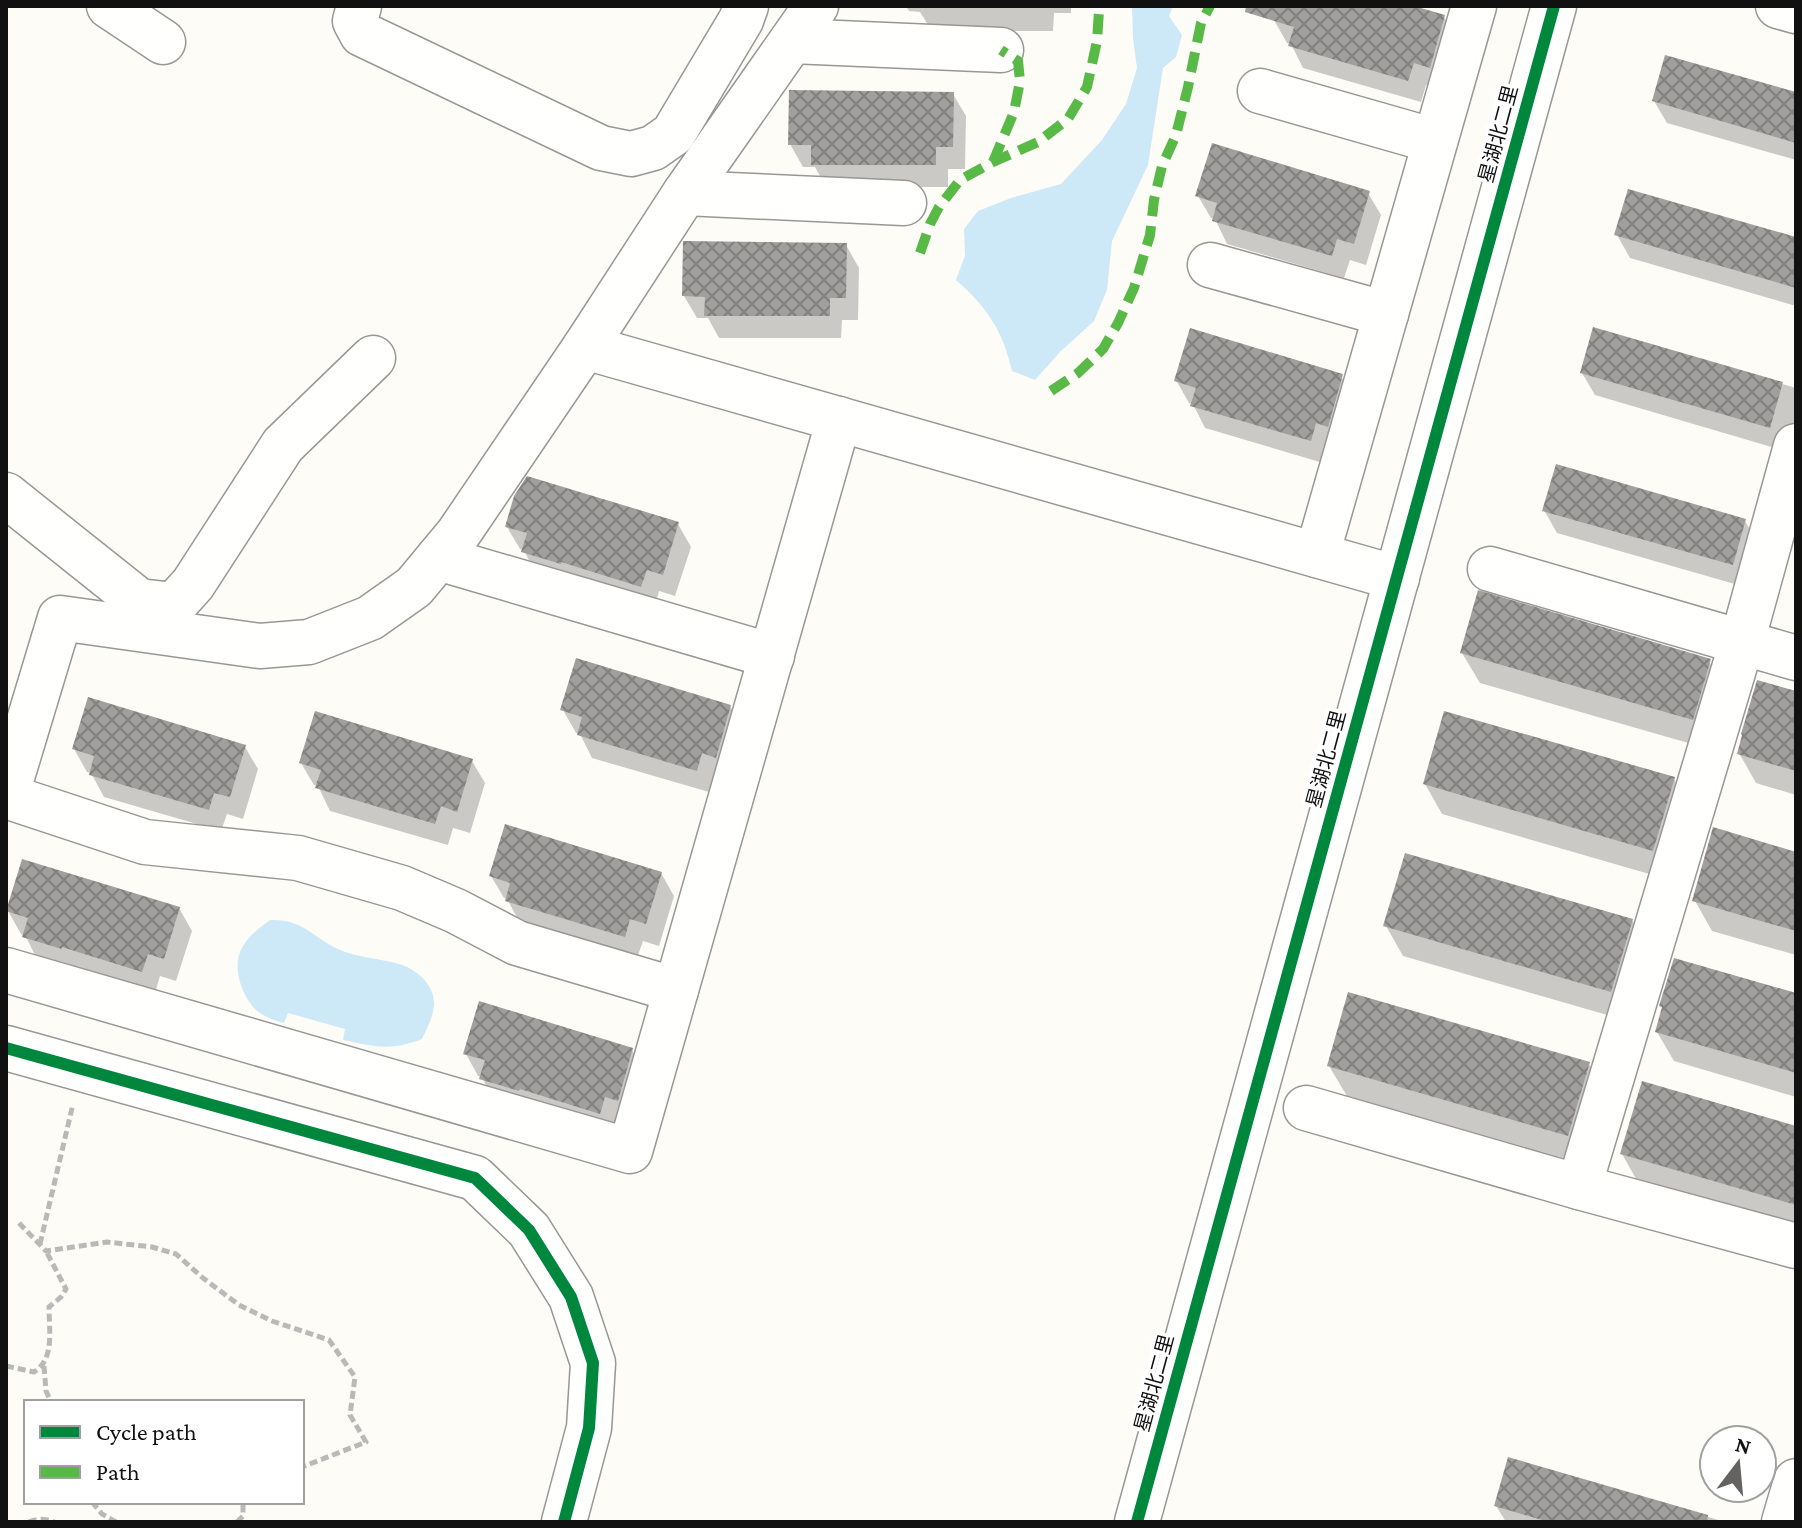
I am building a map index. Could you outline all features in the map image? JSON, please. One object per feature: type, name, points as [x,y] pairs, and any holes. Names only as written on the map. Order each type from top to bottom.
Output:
[{"type":"street","points":[[109,6],[163,42]]},
{"type":"street","points":[[359,6],[355,21],[362,34],[601,148],[631,154],[653,148],[673,134],[741,20],[746,6]]},
{"type":"street","points":[[676,990],[517,943],[456,911],[387,884],[298,858],[145,842],[6,797],[60,618],[260,646],[309,642],[370,618],[414,587],[458,534],[685,193],[816,6]]},
{"type":"street","points":[[1317,555],[1474,6]]},
{"type":"street","name":"星湖北二里","points":[[1137,1522],[1554,6]]},
{"type":"street","points":[[1778,6],[1796,11]]},
{"type":"street","points":[[792,41],[1001,50]]},
{"type":"street","points":[[1260,91],[1435,141]]},
{"type":"street","points":[[685,193],[904,203]]},
{"type":"street","points":[[1210,265],[1386,314]]},
{"type":"street","points":[[585,347],[1397,578]]},
{"type":"street","points":[[6,495],[139,601],[174,605],[193,584],[283,445],[373,358]]},
{"type":"street","points":[[6,970],[630,1151],[839,419]]},
{"type":"street","points":[[1579,1187],[1742,642],[1796,446]]},
{"type":"street","points":[[438,558],[772,656]]},
{"type":"street","points":[[1490,569],[1796,658]]},
{"type":"street","points":[[6,1048],[475,1178],[529,1230],[563,1283],[571,1297],[593,1363],[589,1428],[564,1522]]},
{"type":"street","points":[[1306,1108],[1796,1246]]},
{"type":"street","points":[[1784,1522],[1796,1481]]},
{"type":"path","points":[[40,1244],[82,1068]]},
{"type":"path","points":[[19,1223],[46,1251],[66,1289],[49,1307],[48,1356],[44,1366],[46,1391],[50,1400]]},
{"type":"path","points":[[46,1251],[107,1242],[152,1247],[176,1254],[239,1305],[272,1321],[329,1340],[355,1377],[350,1415],[366,1442],[304,1466]]},
{"type":"path","points":[[6,1366],[34,1372],[44,1366]]},
{"type":"path","points":[[94,1504],[102,1514],[116,1522]]},
{"type":"path","points":[[237,1522],[243,1516],[243,1504]]},
{"type":"path","points":[[29,1522],[54,1522]]},
{"type":"water","points":[[1132,6],[1173,6],[1169,16],[1182,35],[1176,57],[1163,68],[1148,165],[1112,241],[1107,290],[1094,321],[1035,380],[1012,371],[1004,344],[992,321],[977,300],[956,280],[965,256],[964,229],[978,211],[1061,184],[1102,140],[1126,104],[1137,68]]},
{"type":"water","points":[[270,920],[291,922],[345,952],[399,964],[418,974],[431,990],[434,1003],[432,1017],[422,1039],[383,1047],[365,1044],[343,1040],[345,1029],[288,1013],[284,1023],[256,1010],[240,982],[238,959],[249,938]]},
{"type":"building","points":[[1246,6],[1414,6],[1445,15],[1430,68],[1414,63],[1408,81],[1288,46],[1294,27],[1245,12]]},
{"type":"building","points":[[1665,55],[1796,92],[1796,143],[1652,101]]},
{"type":"building","points":[[789,90],[954,92],[953,147],[936,147],[936,165],[811,165],[811,145],[788,145]]},
{"type":"building","points":[[1212,143],[1370,191],[1354,244],[1337,239],[1332,256],[1212,221],[1217,203],[1195,196]]},
{"type":"building","points":[[1628,189],[1796,237],[1796,288],[1614,235]]},
{"type":"building","points":[[683,241],[847,243],[846,298],[830,298],[830,316],[704,316],[705,297],[682,296]]},
{"type":"building","points":[[1593,327],[1783,382],[1770,428],[1580,373]]},
{"type":"building","points":[[1190,328],[1343,374],[1328,427],[1316,423],[1311,441],[1190,406],[1196,388],[1174,381]]},
{"type":"building","points":[[1556,464],[1746,519],[1733,565],[1542,511]]},
{"type":"building","points":[[527,476],[679,522],[663,575],[647,570],[641,587],[521,552],[527,533],[505,527],[514,496]]},
{"type":"building","points":[[1478,590],[1711,659],[1693,720],[1460,653]]},
{"type":"building","points":[[576,658],[731,705],[716,758],[702,753],[697,771],[577,735],[582,717],[560,710]]},
{"type":"building","points":[[1757,680],[1796,691],[1796,771],[1737,754]]},
{"type":"building","points":[[88,697],[246,745],[230,797],[214,793],[209,810],[89,775],[94,756],[72,749]]},
{"type":"building","points":[[315,711],[473,759],[457,812],[441,806],[435,824],[315,788],[321,770],[299,763]]},
{"type":"building","points":[[1444,711],[1675,777],[1653,851],[1423,784]]},
{"type":"building","points":[[505,824],[662,872],[646,924],[630,919],[625,937],[505,901],[510,883],[489,876]]},
{"type":"building","points":[[1713,827],[1796,852],[1796,931],[1692,901]]},
{"type":"building","points":[[1405,853],[1633,919],[1611,992],[1383,926]]},
{"type":"building","points":[[22,859],[180,907],[164,959],[148,954],[142,972],[22,937],[28,918],[6,911]]},
{"type":"building","points":[[1674,958],[1796,993],[1796,1073],[1655,1032],[1662,1007],[1659,1006]]},
{"type":"building","points":[[1348,992],[1590,1062],[1568,1136],[1327,1066]]},
{"type":"building","points":[[479,1001],[633,1048],[618,1101],[605,1097],[600,1114],[479,1079],[485,1060],[463,1054]]},
{"type":"building","points":[[1642,1081],[1796,1126],[1796,1205],[1620,1154]]},
{"type":"building","points":[[1508,1457],[1708,1515],[1707,1522],[1549,1522],[1494,1506]]},
{"type":"marked path","points":[[920,253],[939,207],[960,180],[1038,142],[1068,119],[1087,87],[1102,6]]},
{"type":"marked path","points":[[1051,391],[1078,373],[1103,349],[1134,288],[1150,235],[1162,166],[1176,135],[1201,23],[1210,6]]},
{"type":"marked path","points":[[993,162],[1014,112],[1020,81],[1018,61],[1001,50]]},
{"type":"cycle path","points":[[1137,1522],[1554,6]]},
{"type":"cycle path","points":[[6,1048],[475,1178],[529,1230],[571,1297],[593,1363],[589,1428],[564,1522]]}]
